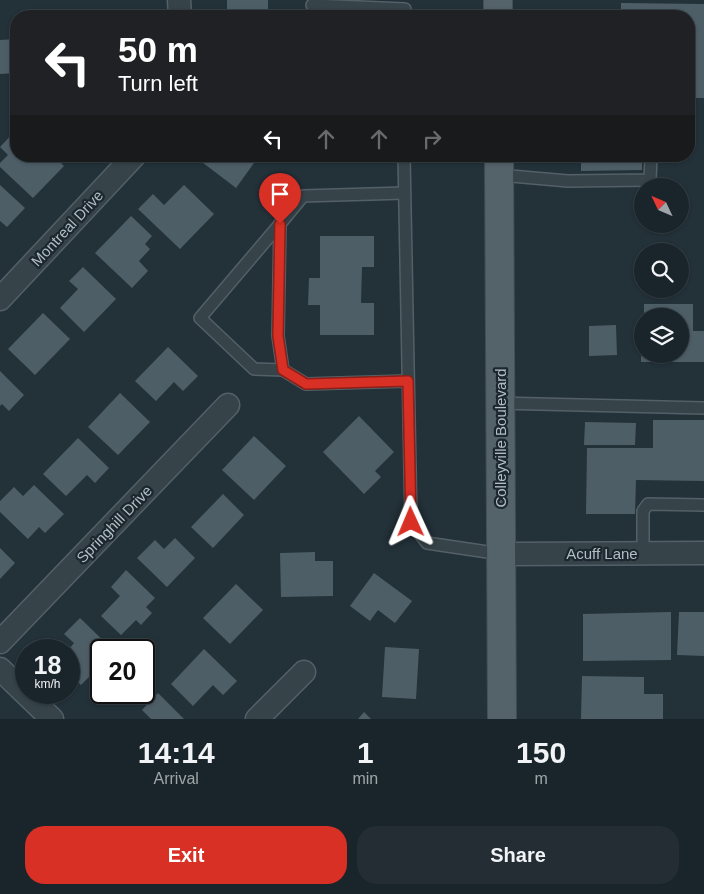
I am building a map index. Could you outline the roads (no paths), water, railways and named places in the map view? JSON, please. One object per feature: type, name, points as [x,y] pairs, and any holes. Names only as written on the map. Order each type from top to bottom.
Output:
[{"type":"main road","name":"Colleyville Boulevard","points":[[499,165],[502,719]]},
{"type":"street","name":"Montreal Drive","points":[[0,299],[128,162]]},
{"type":"street","name":"Springhill Drive","points":[[0,642],[228,405]]},
{"type":"street","name":"Acuff Lane","points":[[500,554],[704,553]]},
{"type":"street","points":[[0,669],[52,719]]},
{"type":"street","points":[[258,719],[304,672]]},
{"type":"lane","points":[[312,5],[407,8]]},
{"type":"lane","points":[[404,162],[411,522],[427,543],[500,554]]},
{"type":"lane","points":[[499,165],[568,180],[650,180],[651,162]]},
{"type":"lane","points":[[404,193],[303,196],[200,318],[254,369],[283,370],[306,384],[408,381]]},
{"type":"lane","points":[[280,224],[278,336],[283,370]]},
{"type":"lane","points":[[500,403],[704,408]]},
{"type":"lane","points":[[643,553],[643,511],[648,504],[704,504]]}]
